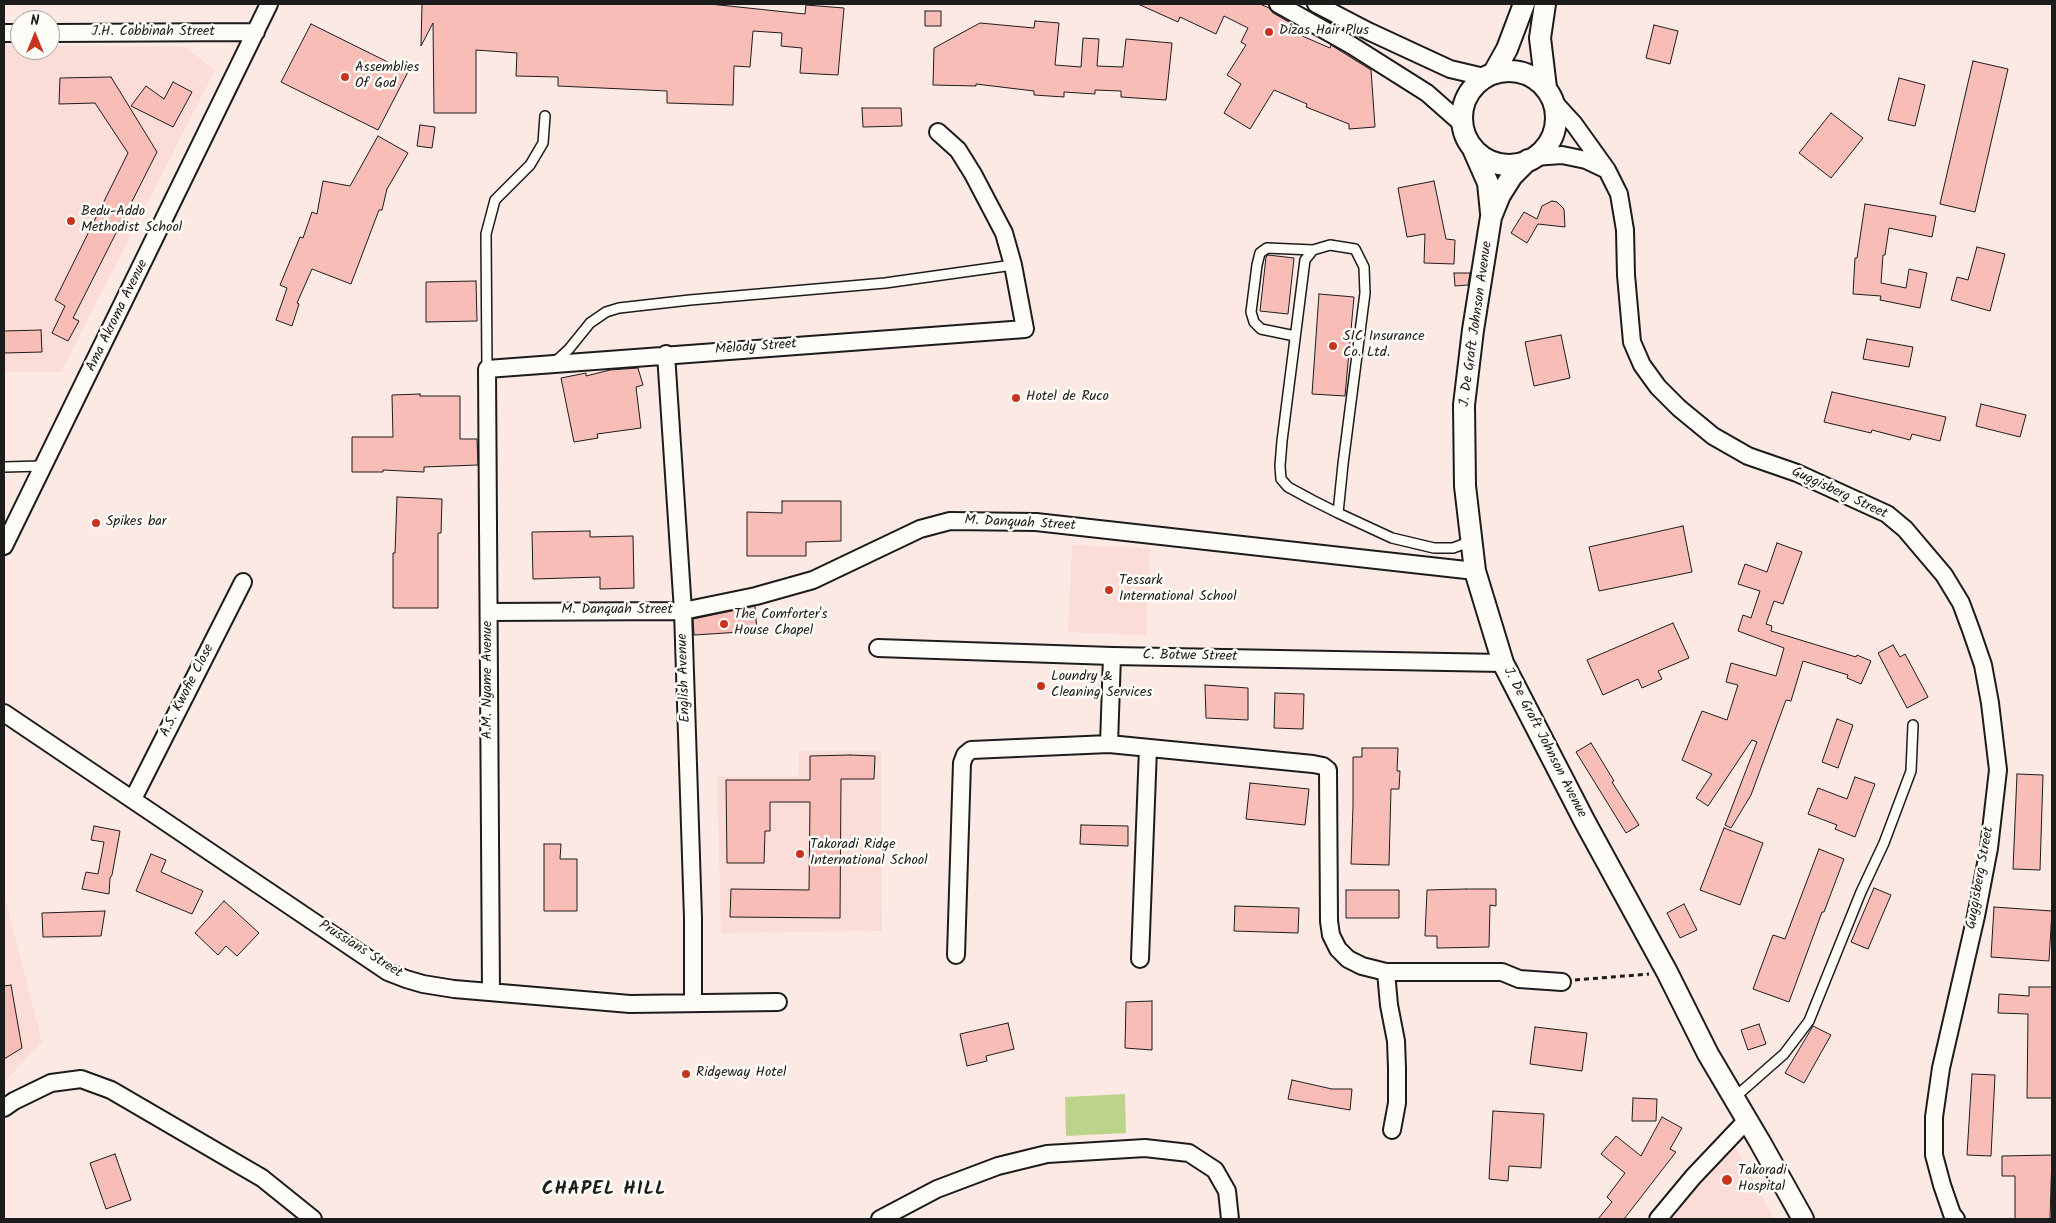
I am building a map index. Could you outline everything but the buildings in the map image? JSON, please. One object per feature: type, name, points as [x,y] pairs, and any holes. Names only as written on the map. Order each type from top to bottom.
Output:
[{"type":"street","name":"Ama Akroma Avenue","points":[[4,546],[269,4]]},
{"type":"street","points":[[1278,4],[1351,45],[1427,92],[1461,122]]},
{"type":"street","points":[[1316,4],[1450,69],[1488,75],[1507,71],[1522,72],[1535,78],[1549,95]]},
{"type":"street","points":[[1524,4],[1507,49],[1488,75],[1474,86],[1466,97],[1462,109],[1461,122],[1465,136],[1483,158],[1495,163],[1509,165],[1531,159],[1562,155],[1586,160],[1607,170]]},
{"type":"street","points":[[1531,159],[1546,147],[1554,133],[1556,117],[1549,95],[1540,38],[1544,4]]},
{"type":"street","name":"J.H. Cobbinah Street","points":[[60,33],[256,32]]},
{"type":"street","name":"Guggisberg Street","points":[[1549,95],[1574,124],[1607,170],[1618,194],[1625,230],[1626,283],[1632,342],[1642,365],[1658,387],[1679,408],[1713,436],[1748,456],[1798,473],[1887,514],[1905,529],[1944,575],[1961,603],[1983,665],[1990,703],[1998,770],[1989,848],[1976,916],[1941,1068],[1934,1117],[1934,1155],[1942,1185],[1952,1214],[1956,1219]]},
{"type":"street","points":[[938,132],[953,144],[972,174],[1000,225],[1013,265]]},
{"type":"street","name":"J. De Graft Johnson Avenue","points":[[1473,148],[1488,183],[1491,217]]},
{"type":"street","name":"J. De Graft Johnson Avenue","points":[[1531,159],[1512,176],[1500,195],[1491,217],[1473,330],[1464,405],[1465,486],[1475,571],[1503,663],[1585,822],[1667,972],[1708,1054],[1803,1219]]},
{"type":"street","name":"Melody Street","points":[[487,369],[666,354],[1025,329],[1013,265]]},
{"type":"street","name":"English Avenue","points":[[666,354],[683,611],[693,918],[693,1003]]},
{"type":"street","name":"A.M. Nyame Avenue","points":[[487,369],[491,992]]},
{"type":"street","name":"M. Danquah Street","points":[[489,612],[683,611],[756,596],[813,580],[920,529],[950,521],[1036,522],[1475,571]]},
{"type":"street","name":"A.S. Kwofie Close","points":[[133,799],[243,582]]},
{"type":"street","name":"C. Botwe Street","points":[[878,648],[1112,656],[1503,663]]},
{"type":"street","points":[[1109,744],[1112,656]]},
{"type":"street","name":"Prussians Street","points":[[4,713],[388,972],[423,984],[612,1003],[778,1002]]},
{"type":"street","points":[[956,954],[962,763],[965,755],[971,750],[1109,744],[1323,766],[1328,770],[1331,935],[1338,949],[1348,959],[1362,966],[1386,972],[1502,972],[1519,979],[1562,982]]},
{"type":"street","points":[[1140,959],[1148,748]]},
{"type":"street","points":[[1386,972],[1389,1005],[1396,1041],[1397,1103],[1392,1130]]},
{"type":"street","points":[[4,1108],[51,1083],[81,1079],[111,1090],[262,1178],[313,1219]]},
{"type":"street","points":[[1658,1219],[1693,1177],[1747,1120]]},
{"type":"street","points":[[880,1219],[937,1189],[998,1166],[1047,1154],[1146,1148],[1189,1154],[1215,1170],[1227,1191],[1230,1219]]},
{"type":"lane","points":[[487,369],[486,234],[495,200],[530,165],[543,143],[545,116]]},
{"type":"lane","points":[[1295,336],[1261,329],[1254,322],[1251,312],[1256,265],[1260,253],[1267,248],[1313,250],[1330,245],[1355,249],[1364,267],[1365,293],[1338,514]]},
{"type":"lane","points":[[1313,250],[1305,260],[1280,466],[1281,479],[1288,487],[1338,514],[1392,538],[1434,548],[1453,548],[1472,541]]},
{"type":"lane","points":[[552,364],[569,349],[590,323],[606,312],[619,308],[885,283],[1013,265]]},
{"type":"lane","points":[[4,467],[42,466]]},
{"type":"lane","points":[[1733,1098],[1784,1054],[1809,1021],[1861,892],[1884,843],[1911,771],[1913,725]]},
{"type":"path","points":[[1562,982],[1667,972]]},
{"type":"shaded area","name":"Bedu-Addo Methodist School","points":[[4,46],[10,46],[10,60],[60,60],[60,46],[184,47],[215,70],[61,372],[4,372]]},
{"type":"shaded area","name":"Tessark International School","points":[[1072,545],[1150,548],[1146,635],[1068,632]]},
{"type":"shaded area","name":"Takoradi Ridge International School","points":[[799,751],[881,751],[882,931],[721,933],[717,777],[798,777]]},
{"type":"shaded area","points":[[4,894],[42,1042],[4,1082]]},
{"type":"shaded area","name":"Takoradi Hospital","points":[[1732,1140],[1774,1219],[1671,1219]]},
{"type":"green space","points":[[1125,1094],[1126,1133],[1066,1136],[1065,1097]]},
{"type":"place","name":"Dizas Hair Plus","points":[[1269,32]]},
{"type":"place","name":"Assemblies Of God","points":[[345,77]]},
{"type":"place","name":"Bedu-Addo Methodist School","points":[[71,221]]},
{"type":"place","name":"SIC Insurance Co. Ltd.","points":[[1333,346]]},
{"type":"place","name":"Hotel de Ruco","points":[[1016,398]]},
{"type":"place","name":"Spikes bar","points":[[96,523]]},
{"type":"place","name":"Tessark International School","points":[[1109,590]]},
{"type":"place","name":"The Comforter's House Chapel","points":[[724,624]]},
{"type":"place","name":"Loundry & Cleaning Services","points":[[1041,686]]},
{"type":"place","name":"Takoradi Ridge International School","points":[[800,854]]},
{"type":"place","name":"Ridgeway Hotel","points":[[686,1074]]},
{"type":"place","name":"Takoradi Hospital","points":[[1727,1180]]},
{"type":"district","name":"CHAPEL HILL","points":[[604,1191]]}]
